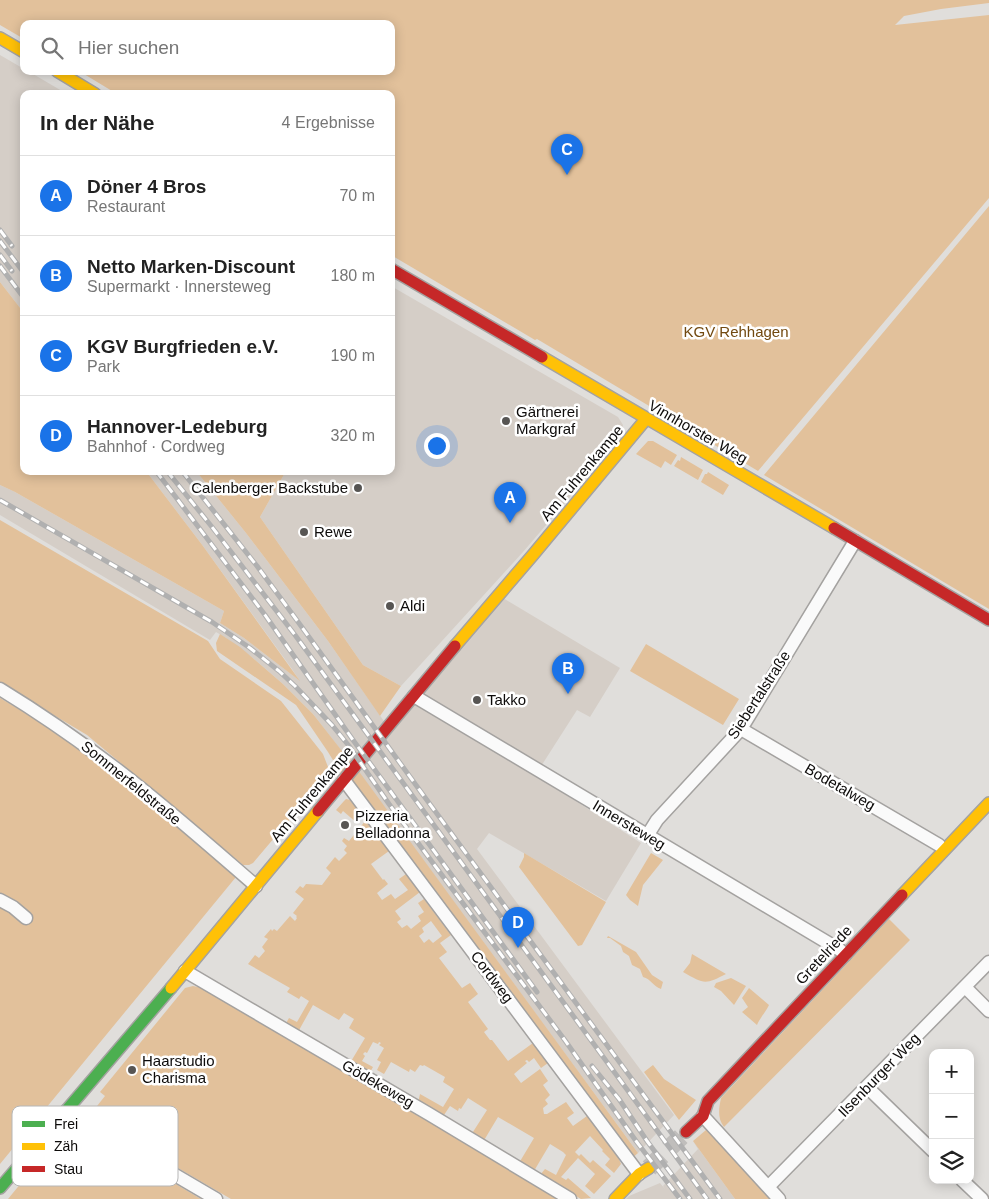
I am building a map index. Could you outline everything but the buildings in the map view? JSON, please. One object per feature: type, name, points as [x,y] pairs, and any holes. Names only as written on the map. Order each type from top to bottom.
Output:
[{"type":"street","points":[[0,38],[20,50]]},
{"type":"street","points":[[64,75],[88,90]]},
{"type":"street","name":"Vinnhorster Weg","points":[[395,271],[989,620]]},
{"type":"street","name":"Am Fuhrenkampe","points":[[70,1106],[646,419]]},
{"type":"street","name":"Siebertalstraße","points":[[647,836],[657,820],[741,729],[855,541]]},
{"type":"street","name":"Sommerfeldstraße","points":[[0,689],[65,731],[120,772],[256,886]]},
{"type":"street","name":"Innersteweg","points":[[414,696],[840,950],[845,955]]},
{"type":"street","name":"Bodetalweg","points":[[741,729],[939,845]]},
{"type":"street","name":"Cordweg","points":[[344,780],[644,1171]]},
{"type":"street","name":"Gretelriede","points":[[686,1132],[703,1116],[708,1101],[988,806]]},
{"type":"street","points":[[0,900],[13,907],[26,918]]},
{"type":"street","name":"Ilsenburger Weg","points":[[768,1187],[989,962]]},
{"type":"street","name":"Gödekeweg","points":[[185,971],[570,1199]]},
{"type":"street","points":[[965,987],[989,1011]]},
{"type":"street","points":[[867,1087],[929,1147]]},
{"type":"street","points":[[703,1116],[779,1199]]},
{"type":"street","points":[[615,1199],[644,1171]]},
{"type":"street","name":"Am Fuhrenkampe","points":[[0,1188],[12,1174]]},
{"type":"street","points":[[178,1177],[216,1199]]},
{"type":"street","points":[[966,1184],[982,1199]]},
{"type":"shaded area","points":[[0,55],[20,67],[20,75],[35,75],[60,90],[20,90],[20,308],[0,282]]},
{"type":"shaded area","points":[[395,288],[618,417],[623,425],[622,436],[523,552],[401,686],[363,665],[260,517],[284,475],[395,475]]},
{"type":"shaded area","points":[[149,475],[199,475],[328,641],[388,727],[498,595],[620,668],[590,717],[577,710],[538,771],[431,708],[641,843],[606,901],[489,833],[477,849],[674,1115],[638,1153],[368,785],[313,714],[283,684],[226,638],[216,632],[210,640],[0,515],[0,485],[224,611],[220,623],[244,638],[299,680],[203,546]]},
{"type":"shaded area","points":[[693,1141],[735,1199],[626,1199],[660,1183],[665,1189],[663,1186],[698,1149]]},
{"type":"green space","name":"KGV Rehhagen","points":[[0,0],[989,0],[989,3],[904,16],[895,25],[989,15],[989,198],[758,471],[537,339],[535,340],[395,257],[395,90],[110,90],[86,75],[395,75],[395,20],[20,20],[20,37],[0,25]]},
{"type":"green space","points":[[989,206],[989,609],[764,475]]},
{"type":"green space","points":[[0,282],[20,308],[20,475],[149,475],[203,546],[300,681],[244,638],[220,623],[224,611],[0,485]]},
{"type":"green space","points":[[648,441],[653,441],[677,455],[671,465],[665,461],[661,468],[636,454]]},
{"type":"green space","points":[[681,457],[703,470],[698,480],[674,466],[678,460],[680,461]]},
{"type":"green space","points":[[708,472],[729,485],[723,495],[701,482]]},
{"type":"green space","points":[[199,475],[284,475],[260,517],[363,665],[401,686],[380,716],[328,641]]},
{"type":"green space","points":[[0,520],[208,641],[220,659],[281,701],[323,754],[330,772],[253,863],[243,865],[87,735],[0,683]]},
{"type":"green space","points":[[220,634],[240,647],[283,684],[313,714],[355,766],[638,1153],[630,1160],[344,778],[296,705],[217,651],[216,643]]},
{"type":"green space","points":[[646,644],[739,699],[723,725],[630,671]]},
{"type":"green space","points":[[0,698],[59,733],[169,819],[236,877],[48,1106],[12,1106],[12,1149],[0,1164]]},
{"type":"green space","points":[[346,799],[350,800],[363,816],[357,823],[343,811],[341,814],[336,810]]},
{"type":"green space","points":[[366,820],[389,851],[371,864],[388,884],[377,893],[382,900],[391,894],[395,899],[408,890],[399,879],[406,874],[420,892],[395,911],[401,919],[397,922],[402,928],[407,925],[411,929],[421,921],[418,916],[424,912],[418,903],[424,899],[451,935],[440,943],[447,952],[439,958],[462,988],[470,983],[478,994],[468,1002],[488,1029],[484,1032],[508,1061],[533,1043],[548,1063],[541,1068],[534,1058],[529,1062],[527,1060],[525,1061],[527,1063],[514,1074],[521,1083],[540,1069],[548,1081],[543,1085],[550,1095],[545,1100],[548,1104],[543,1108],[544,1114],[566,1102],[574,1113],[567,1118],[573,1126],[587,1116],[619,1159],[621,1164],[614,1173],[605,1165],[610,1159],[590,1136],[575,1152],[579,1156],[581,1154],[590,1163],[593,1160],[611,1176],[594,1194],[585,1186],[595,1174],[578,1158],[561,1177],[566,1180],[568,1178],[591,1198],[581,1199],[540,1175],[545,1169],[556,1175],[566,1155],[550,1144],[534,1171],[519,1163],[534,1138],[498,1117],[483,1142],[471,1135],[487,1110],[468,1098],[458,1111],[450,1106],[442,1118],[418,1103],[420,1094],[443,1107],[454,1089],[443,1082],[445,1077],[424,1065],[420,1065],[415,1072],[410,1069],[409,1072],[391,1062],[384,1074],[377,1070],[381,1062],[377,1060],[384,1048],[379,1045],[381,1043],[379,1042],[378,1044],[373,1042],[367,1053],[363,1054],[365,1056],[362,1061],[373,1067],[369,1074],[350,1063],[365,1038],[349,1028],[354,1019],[344,1013],[339,1020],[313,1005],[298,1032],[285,1025],[289,1018],[297,1022],[309,1001],[301,996],[299,999],[287,992],[290,988],[248,964],[255,955],[259,958],[265,951],[262,947],[268,939],[264,937],[271,929],[272,931],[274,929],[277,931],[290,916],[295,921],[297,918],[293,913],[304,899],[295,892],[300,886],[303,888],[306,884],[322,885],[331,873],[326,868],[335,857],[339,861],[347,853],[344,850],[347,846],[342,841],[344,838],[349,841]],"holes":[[[431,921],[442,936],[433,943],[429,939],[424,943],[419,936],[424,932],[422,928]]]},
{"type":"green space","points":[[524,853],[606,902],[582,945],[578,946],[519,867]]},
{"type":"green space","points":[[651,853],[663,860],[643,885],[638,906],[626,895]]},
{"type":"green space","points":[[889,919],[910,940],[724,1127],[719,1117],[721,1098]]},
{"type":"green space","points":[[608,936],[636,952],[652,975],[663,982],[661,989],[643,977],[640,969],[632,965],[629,956],[623,952],[621,946],[607,938]]},
{"type":"green space","points":[[692,954],[726,974],[704,982],[683,972],[690,963]]},
{"type":"green space","points":[[731,978],[746,986],[734,1005],[721,991],[714,987],[716,983]]},
{"type":"green space","points":[[193,986],[202,988],[560,1199],[231,1199],[178,1168],[178,1106],[97,1106],[105,1096],[100,1092],[185,988]]},
{"type":"green space","points":[[749,988],[769,1005],[757,1025],[742,1012],[748,1007],[742,998]]},
{"type":"green space","points":[[653,1065],[664,1079],[696,1100],[679,1120],[644,1072]]},
{"type":"green space","points":[[706,1130],[710,1130],[775,1199],[735,1199],[693,1141]]},
{"type":"green space","points":[[178,1185],[201,1199],[8,1199],[19,1186]]},
{"type":"tunnel","points":[[649,1168],[686,1132]]},
{"type":"railway","points":[[0,230],[12,246]]},
{"type":"railway","points":[[0,241],[20,268]]},
{"type":"railway","points":[[0,255],[12,271]]},
{"type":"railway","points":[[0,266],[20,293]]},
{"type":"railway","points":[[159,475],[265,615],[353,740],[537,992]]},
{"type":"railway","points":[[170,475],[295,635],[707,1199]]},
{"type":"railway","points":[[185,475],[257,566],[720,1199]]},
{"type":"railway","points":[[0,500],[212,622],[250,648],[295,686],[349,746],[389,804],[564,1039],[636,1141],[680,1199]]},
{"type":"railway","points":[[592,1066],[619,1099],[690,1199]]},
{"type":"traffic: fast","points":[[70,1106],[171,988]]},
{"type":"traffic: fast","points":[[0,1188],[12,1174]]},
{"type":"traffic: slow","points":[[0,38],[20,50]]},
{"type":"traffic: slow","points":[[64,75],[88,90]]},
{"type":"traffic: slow","points":[[542,357],[834,528]]},
{"type":"traffic: slow","points":[[455,646],[646,419]]},
{"type":"traffic: slow","points":[[902,895],[989,803]]},
{"type":"traffic: slow","points":[[171,988],[318,811]]},
{"type":"traffic: slow","points":[[615,1199],[639,1174],[649,1168]]},
{"type":"traffic: jam","points":[[395,271],[542,357]]},
{"type":"traffic: jam","points":[[834,528],[989,620]]},
{"type":"traffic: jam","points":[[318,811],[455,646]]},
{"type":"traffic: jam","points":[[686,1132],[703,1116],[708,1101],[902,895]]},
{"type":"place","name":"KGV Burgfrieden e.V.","points":[[567,175]]},
{"type":"place","name":"Gärtnerei Markgraf","points":[[506,421]]},
{"type":"place","name":"Calenberger Backstube","points":[[358,488]]},
{"type":"place","name":"Döner 4 Bros","points":[[510,523]]},
{"type":"place","name":"Rewe","points":[[304,532]]},
{"type":"place","name":"Aldi","points":[[390,606]]},
{"type":"place","name":"Netto Marken-Discount","points":[[568,694]]},
{"type":"place","name":"Takko","points":[[477,700]]},
{"type":"place","name":"Pizzeria Belladonna","points":[[345,825]]},
{"type":"place","name":"Hannover-Ledeburg","points":[[518,948]]},
{"type":"place","name":"Haarstudio Charisma","points":[[132,1070]]}]
